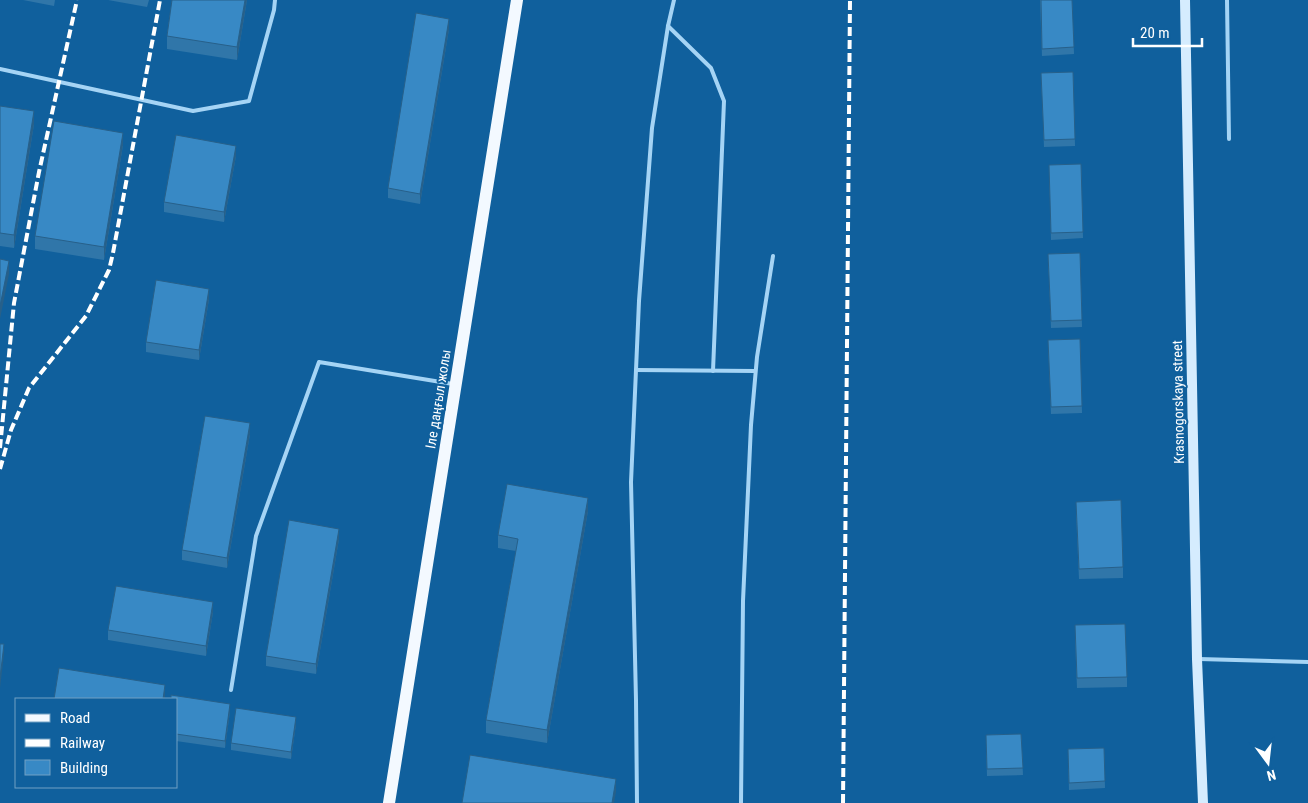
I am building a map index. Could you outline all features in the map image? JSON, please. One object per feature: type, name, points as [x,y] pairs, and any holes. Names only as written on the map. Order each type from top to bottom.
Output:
[{"type":"main road","name":"Іле даңғыл жолы","points":[[389,803],[517,0]]},
{"type":"street","name":"Krasnogorskaya street","points":[[1185,0],[1197,659],[1203,803]]},
{"type":"lane","points":[[0,69],[193,111],[250,101],[275,0]]},
{"type":"lane","points":[[636,803],[636,700],[631,482],[639,301],[652,128],[668,26],[674,0]]},
{"type":"lane","points":[[1227,0],[1229,139]]},
{"type":"lane","points":[[668,26],[711,68],[724,101],[713,371]]},
{"type":"lane","points":[[741,803],[743,601],[751,426],[757,356],[774,256]]},
{"type":"lane","points":[[231,690],[256,536],[319,362],[456,385]]},
{"type":"lane","points":[[636,370],[756,371]]},
{"type":"lane","points":[[1197,659],[1308,662]]},
{"type":"building","points":[[172,0],[245,0],[237,47],[167,36]]},
{"type":"building","points":[[1041,0],[1072,0],[1074,47],[1042,49]]},
{"type":"building","points":[[416,13],[449,19],[420,194],[388,188]]},
{"type":"building","points":[[1073,72],[1075,139],[1044,140],[1041,73]]},
{"type":"building","points":[[0,106],[34,111],[14,235],[0,233]]},
{"type":"building","points":[[54,121],[123,133],[104,247],[35,236]]},
{"type":"building","points":[[176,135],[236,146],[224,212],[164,202]]},
{"type":"building","points":[[1081,164],[1083,232],[1051,233],[1049,165]]},
{"type":"building","points":[[1080,253],[1082,320],[1051,321],[1048,254]]},
{"type":"building","points":[[0,259],[9,261],[0,306]]},
{"type":"building","points":[[156,280],[209,289],[199,350],[146,342]]},
{"type":"building","points":[[1080,339],[1082,406],[1051,407],[1048,340]]},
{"type":"building","points":[[205,416],[250,423],[227,558],[182,550]]},
{"type":"building","points":[[507,484],[588,498],[547,730],[486,720],[518,539],[498,535]]},
{"type":"building","points":[[1121,500],[1123,567],[1079,569],[1076,502]]},
{"type":"building","points":[[289,520],[339,529],[316,664],[266,656]]},
{"type":"building","points":[[116,586],[213,602],[206,646],[108,630]]},
{"type":"building","points":[[1125,624],[1127,677],[1077,678],[1075,625]]},
{"type":"building","points":[[0,644],[4,644],[0,678]]},
{"type":"building","points":[[59,668],[165,685],[163,698],[54,698]]},
{"type":"building","points":[[171,695],[230,704],[225,741],[178,734],[178,698],[171,698]]},
{"type":"building","points":[[236,708],[296,717],[291,752],[231,743]]},
{"type":"building","points":[[1021,734],[1023,768],[987,769],[986,735]]},
{"type":"building","points":[[1104,748],[1105,781],[1069,783],[1068,749]]},
{"type":"building","points":[[470,755],[616,779],[612,803],[462,803]]},
{"type":"railway","points":[[0,448],[14,303],[39,172],[77,0]]},
{"type":"railway","points":[[0,469],[11,430],[29,388],[86,316],[109,270],[160,0]]},
{"type":"railway","points":[[843,803],[850,0]]}]
